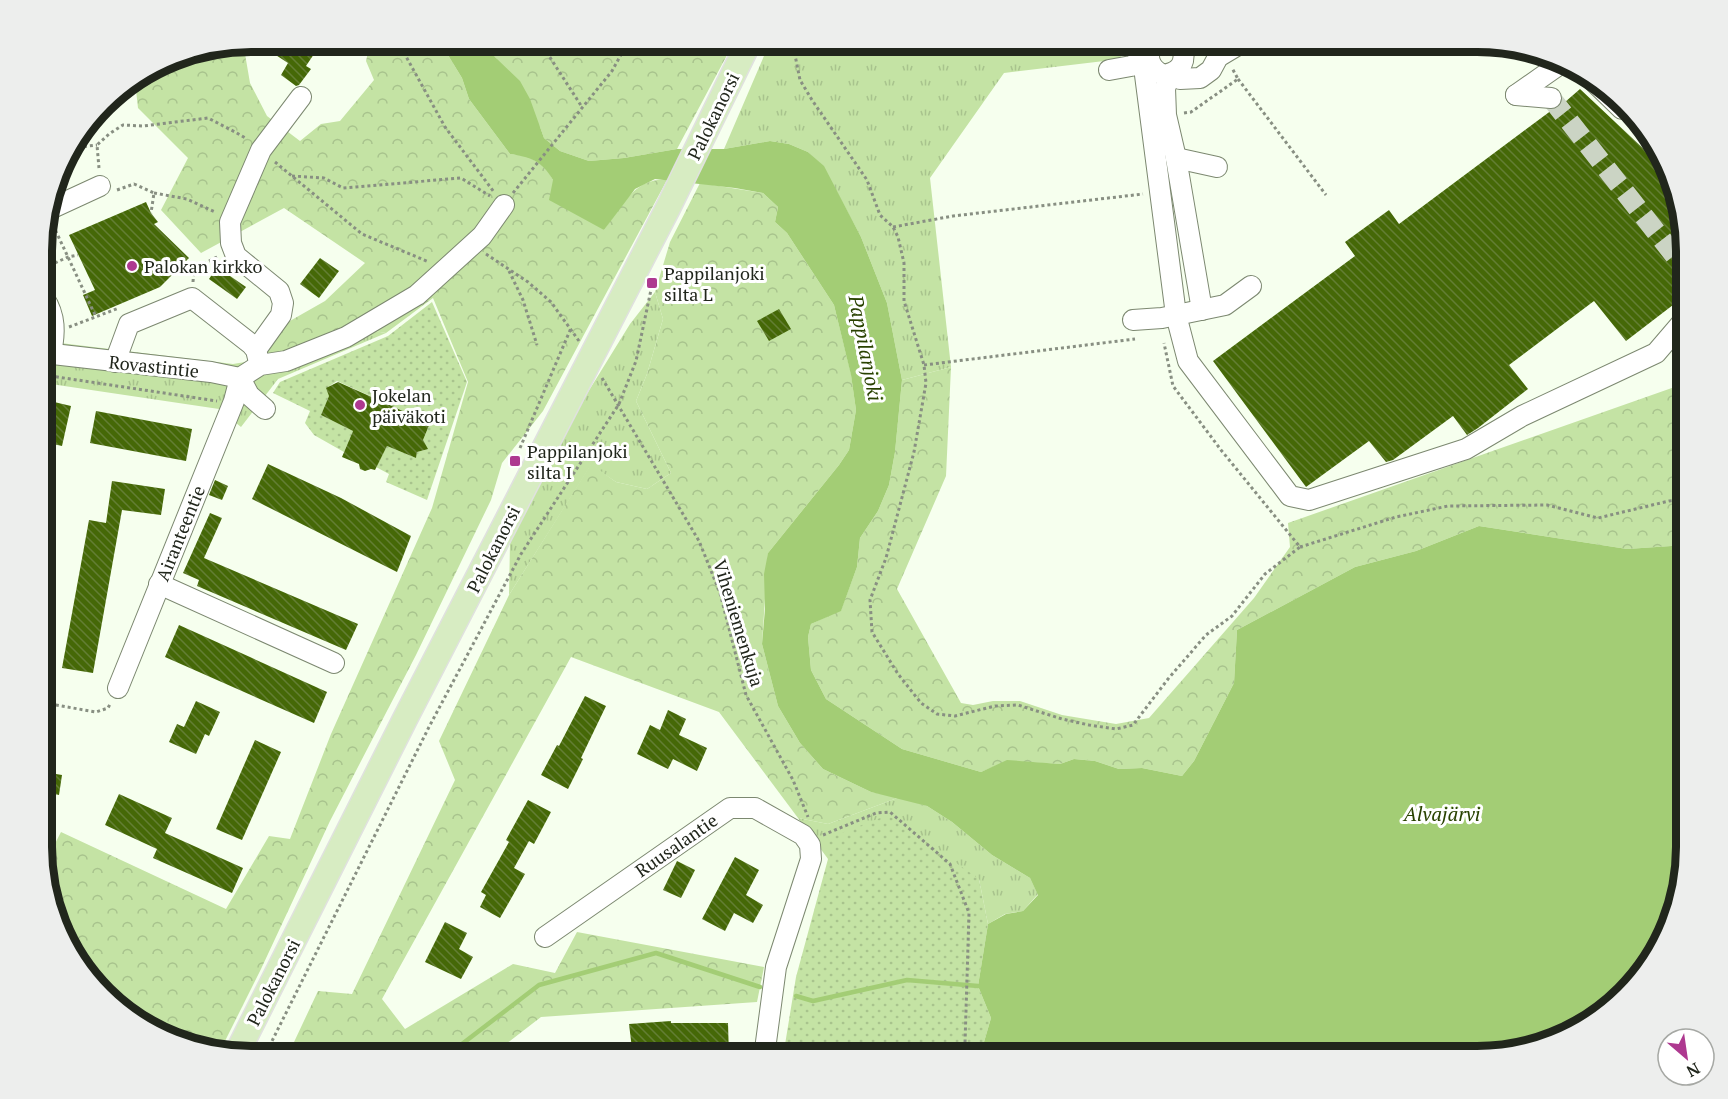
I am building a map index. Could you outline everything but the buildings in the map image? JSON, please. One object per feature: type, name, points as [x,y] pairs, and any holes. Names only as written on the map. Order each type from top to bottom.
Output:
[{"type":"main road","name":"Palokanorsi","points":[[241,1046],[400,729],[668,208],[744,53]]},
{"type":"street","points":[[1109,70],[1131,66],[1146,52]]},
{"type":"street","points":[[1150,52],[1145,75],[1176,315],[1188,361],[1290,496],[1309,500],[1466,449],[1522,416],[1656,353],[1675,331]]},
{"type":"street","points":[[1152,52],[1156,72],[1163,75],[1178,71],[1184,57],[1182,52]]},
{"type":"street","points":[[1190,52],[1195,55],[1218,57]]},
{"type":"street","points":[[1171,74],[1180,79],[1200,78],[1211,70],[1218,57],[1226,52]]},
{"type":"street","points":[[1551,98],[1516,96],[1555,69]]},
{"type":"street","points":[[1171,74],[1165,88],[1166,115],[1176,158],[1202,310]]},
{"type":"street","points":[[265,409],[249,395],[240,378],[258,357],[281,315],[283,303],[279,291],[236,256],[231,243],[230,222],[261,150],[302,97]]},
{"type":"street","points":[[1176,158],[1217,167]]},
{"type":"street","points":[[57,212],[100,186]]},
{"type":"street","points":[[115,362],[129,324],[187,290],[258,357],[286,361],[346,337],[417,295],[482,236],[504,205]]},
{"type":"street","points":[[1136,329],[1162,318],[1226,305],[1251,286]]},
{"type":"street","points":[[52,318],[54,326],[52,334]]},
{"type":"street","name":"Rovastintie","points":[[52,355],[211,372],[240,378]]},
{"type":"street","name":"Airanteentie","points":[[118,688],[234,401],[240,378]]},
{"type":"street","points":[[159,584],[334,663]]},
{"type":"street","name":"Ruusalantie","points":[[545,937],[730,808],[755,808],[802,835],[810,845],[811,858],[776,967],[765,1046]]},
{"type":"path","points":[[404,53],[445,127],[504,205]]},
{"type":"path","points":[[547,53],[582,107]]},
{"type":"path","points":[[504,205],[612,71],[622,53]]},
{"type":"path","points":[[794,53],[800,80],[867,180],[880,215],[898,237],[904,263],[904,301],[924,364],[926,383],[914,452],[886,558],[870,600],[872,632],[898,674],[921,703],[937,714],[955,716],[995,706],[1018,705],[1089,725],[1116,729],[1134,725],[1168,679],[1206,635],[1232,616],[1266,574],[1300,547],[1396,517],[1448,506],[1547,506],[1598,518],[1675,501]]},
{"type":"path","points":[[1238,80],[1326,195]]},
{"type":"path","points":[[83,147],[98,145]]},
{"type":"path","points":[[292,176],[324,178],[343,188],[461,178],[504,205]]},
{"type":"path","points":[[100,186],[114,192],[134,184],[154,194],[187,199],[216,213]]},
{"type":"path","points":[[151,213],[154,194]]},
{"type":"path","points":[[892,227],[953,216],[1143,194]]},
{"type":"path","points":[[54,225],[96,317]]},
{"type":"path","points":[[473,245],[528,282],[551,302],[582,345]]},
{"type":"path","points":[[52,264],[68,256],[78,255]]},
{"type":"path","points":[[187,290],[193,278],[194,269],[221,255]]},
{"type":"path","points":[[508,270],[523,300],[537,345]]},
{"type":"path","points":[[187,290],[193,278]]},
{"type":"path","points":[[270,1046],[429,727],[521,554],[619,404],[636,361],[652,283]]},
{"type":"path","points":[[54,326],[69,327],[128,304]]},
{"type":"path","points":[[519,450],[571,328]]},
{"type":"path","points":[[924,364],[1136,329]]},
{"type":"path","points":[[1164,349],[1173,386],[1300,547]]},
{"type":"path","name":"Viheniemenkuja","points":[[597,369],[699,541],[720,593],[746,695],[793,780],[809,819]]},
{"type":"path","points":[[52,376],[219,402],[234,401]]},
{"type":"path","points":[[52,704],[96,712],[108,708],[118,688]]},
{"type":"path","points":[[816,837],[876,813],[890,812],[950,864],[969,913],[965,1043]]},
{"type":"green space","points":[[1120,52],[1121,59],[1004,73],[930,178],[951,367],[902,380],[887,303],[861,237],[823,166],[808,152],[789,144],[770,141],[724,149],[765,53]]},
{"type":"green space","points":[[245,53],[250,83],[267,116],[300,141],[321,124],[340,121],[374,80],[366,61],[368,53],[447,53],[462,78],[469,99],[510,154],[527,156],[546,167],[553,180],[604,230],[637,188],[656,180],[667,180],[543,411],[502,463],[491,500],[416,655],[330,821],[223,1045],[200,1040],[163,1026],[120,997],[102,979],[79,947],[63,912],[56,886],[52,849],[61,832],[226,909],[269,836],[290,839],[331,734],[432,508],[468,382],[433,298],[386,333],[348,327],[263,359],[274,330],[325,301],[365,263],[284,208],[201,253],[161,210],[188,158],[138,108],[136,90],[163,73],[187,63],[213,56]]},
{"type":"green space","points":[[491,53],[728,53],[677,149],[589,161],[560,151],[544,138],[540,127]]},
{"type":"green space","points":[[700,183],[763,193],[778,207],[775,222],[787,233],[834,305],[851,374],[856,410],[849,450],[768,553],[762,644],[778,706],[800,743],[823,769],[871,792],[900,797],[828,824],[798,818],[719,712],[571,657],[382,999],[405,1029],[513,964],[555,973],[577,932],[764,967],[757,1002],[541,1017],[503,1046],[292,1046],[318,991],[352,994],[455,780],[439,741],[509,595],[591,464],[616,482],[647,489],[671,473],[636,401],[647,374],[663,319],[655,292],[670,242]]},
{"type":"green space","points":[[655,292],[663,319],[647,374],[636,401],[671,473],[647,489],[616,482],[591,465],[509,595],[510,543],[575,413],[630,324]]},
{"type":"green space","points":[[432,302],[467,382],[427,500],[386,482],[389,474],[376,467],[387,446],[416,458],[417,452],[424,450],[423,440],[430,423],[337,381],[328,387],[329,396],[321,415],[353,431],[344,452],[314,435],[305,423],[310,411],[273,393],[280,382],[388,336]]},
{"type":"green space","points":[[349,327],[386,333],[278,379],[241,427],[219,409],[52,384],[52,342],[233,364],[263,359]]},
{"type":"green space","points":[[951,367],[946,476],[897,589],[961,703],[973,705],[993,701],[1020,701],[1062,715],[1116,724],[1149,718],[1254,598],[1290,547],[1288,523],[1675,387],[1675,546],[1627,549],[1479,526],[1416,551],[1355,567],[1237,630],[1234,683],[1194,761],[1182,776],[1142,768],[1119,769],[1095,761],[1074,759],[1060,764],[1007,761],[981,772],[902,749],[826,699],[811,670],[808,637],[811,624],[841,610],[857,567],[860,538],[878,511],[889,485],[895,452],[902,380]]},
{"type":"green space","points":[[900,797],[927,806],[952,822],[992,855],[1030,878],[1038,894],[1023,911],[1005,914],[988,924],[979,879],[828,859],[798,818],[828,824]]},
{"type":"green space","points":[[888,815],[979,879],[988,924],[978,986],[991,1018],[983,1046],[785,1046],[796,977],[828,859],[826,839]]},
{"type":"water","name":"Alvajärvi","points":[[447,53],[491,53],[520,81],[530,99],[544,138],[560,151],[589,161],[677,149],[724,149],[770,141],[789,144],[808,152],[824,166],[861,237],[887,303],[902,380],[895,452],[889,485],[878,511],[860,538],[857,567],[841,611],[811,624],[808,637],[811,670],[826,699],[902,749],[981,772],[1007,760],[1060,764],[1074,759],[1095,761],[1119,769],[1142,768],[1182,776],[1194,761],[1234,683],[1237,630],[1355,567],[1416,551],[1479,526],[1627,549],[1675,546],[1675,861],[1672,886],[1665,912],[1655,936],[1634,969],[1598,1005],[1565,1026],[1515,1043],[1490,1046],[983,1046],[991,1018],[978,986],[988,924],[1006,914],[1023,911],[1038,895],[1030,878],[992,855],[952,822],[927,806],[871,792],[823,769],[800,743],[778,706],[762,644],[765,609],[764,574],[768,553],[849,450],[856,410],[851,375],[834,305],[787,233],[775,222],[778,207],[763,193],[655,179],[635,189],[604,230],[549,200],[553,180],[545,168],[535,161],[510,154],[469,99],[462,78]]},
{"type":"waterway","points":[[459,1046],[539,985],[656,953],[760,987]]},
{"type":"waterway","points":[[796,996],[813,1001],[907,980],[978,986]]},
{"type":"tunnel","points":[[1551,98],[1675,256]]},
{"type":"place","name":"Palokan kirkko","points":[[132,266]]},
{"type":"place","name":"Pappilanjoki silta L","points":[[652,283]]},
{"type":"place","name":"Jokelan päiväkoti","points":[[360,405]]},
{"type":"place","name":"Pappilanjoki silta I","points":[[515,461]]},
{"type":"water label","name":"Pappilanjoki","points":[[866,348]]}]
